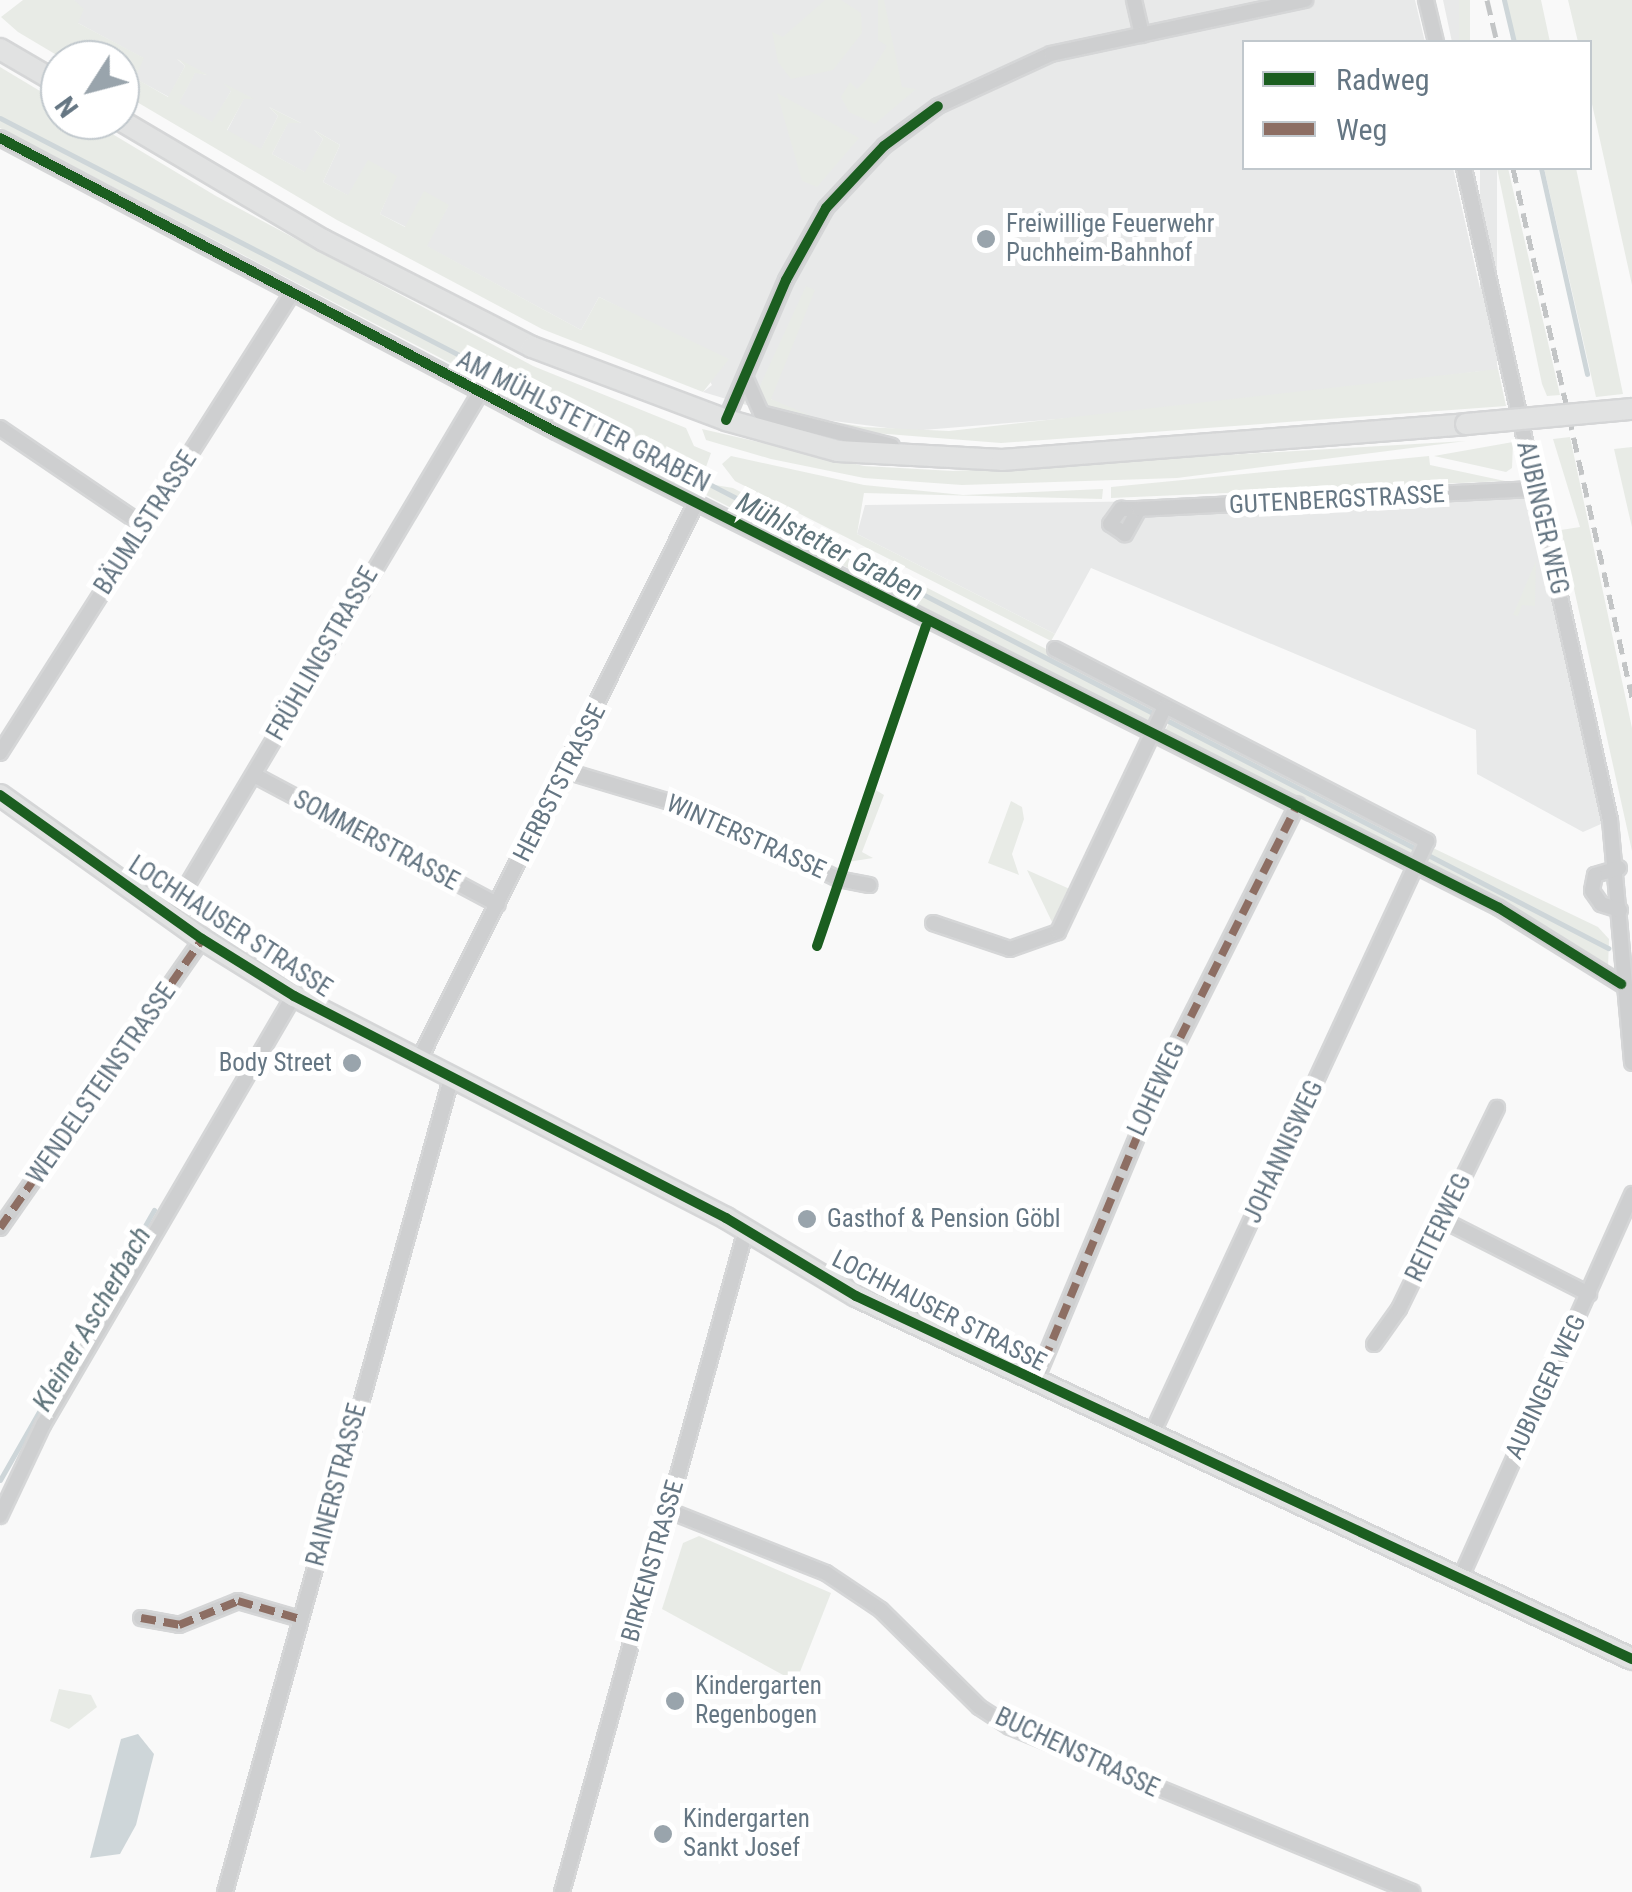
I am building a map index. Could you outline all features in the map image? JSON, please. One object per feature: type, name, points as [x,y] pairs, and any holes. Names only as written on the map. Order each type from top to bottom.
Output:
[{"type":"street","points":[[1134,0],[1142,34]]},
{"type":"street","points":[[726,420],[826,208],[884,146],[987,78],[1052,54],[1305,0]]},
{"type":"street","points":[[1426,0],[1436,40]]},
{"type":"street","points":[[0,49],[40,72]]},
{"type":"street","points":[[140,132],[323,240],[532,346],[726,420],[838,451],[1002,460],[1632,409]]},
{"type":"street","name":"AM MÜHLSTETTER GRABEN","points":[[0,138],[696,503],[1154,728],[1298,804],[1420,856],[1580,954],[1621,984]]},
{"type":"street","name":"AUBINGER WEG","points":[[1464,170],[1619,868],[1619,968],[1632,1063]]},
{"type":"street","name":"BÄUMLSTRASSE","points":[[0,753],[292,293]]},
{"type":"street","points":[[749,368],[745,388],[760,413],[884,445],[1002,460]]},
{"type":"street","name":"FRÜHLINGSTRASSE","points":[[169,916],[480,393]]},
{"type":"street","points":[[0,428],[144,526]]},
{"type":"street","name":"GUTENBERGSTRASSE","points":[[1139,509],[1536,489]]},
{"type":"street","name":"HERBSTSTRASSE","points":[[418,1062],[696,503]]},
{"type":"street","name":"AM MÜHLSTETTER GRABEN","points":[[1055,649],[1427,842],[1420,856]]},
{"type":"street","points":[[933,923],[1010,950],[1058,932],[1075,906],[1164,708]]},
{"type":"street","name":"WINTERSTRASSE","points":[[566,771],[700,811],[838,879],[869,884]]},
{"type":"street","name":"SOMMERSTRASSE","points":[[254,775],[498,904]]},
{"type":"street","name":"LOCHHAUSER STRASSE","points":[[0,794],[202,939],[294,996],[746,1230],[856,1296],[1632,1659]]},
{"type":"street","name":"LOHEWEG","points":[[1035,1382],[1164,1072],[1298,804]]},
{"type":"street","name":"JOHANNISWEG","points":[[1151,1436],[1420,856]]},
{"type":"street","points":[[1619,868],[1600,872],[1591,886],[1597,900],[1620,910]]},
{"type":"street","name":"WENDELSTEINSTRASSE","points":[[0,1228],[202,939]]},
{"type":"street","points":[[0,1516],[43,1425],[294,996]]},
{"type":"street","name":"RAINERSTRASSE","points":[[225,1892],[451,1079]]},
{"type":"street","name":"REITERWEG","points":[[1374,1344],[1497,1108]]},
{"type":"street","name":"AUBINGER WEG","points":[[1460,1579],[1632,1194]]},
{"type":"street","points":[[1442,1220],[1589,1294]]},
{"type":"street","name":"BIRKENSTRASSE","points":[[562,1892],[746,1230]]},
{"type":"street","name":"BUCHENSTRASSE","points":[[667,1510],[826,1573],[881,1610],[979,1707],[1010,1727],[1412,1892]]},
{"type":"street","points":[[141,1618],[179,1625],[238,1601],[300,1619]]},
{"type":"shaded area","points":[[23,0],[74,0],[84,9],[78,23],[110,40],[40,40],[40,45],[1,17]]},
{"type":"shaded area","points":[[74,0],[1415,0],[1425,40],[1242,40],[1242,170],[1453,170],[1498,369],[1191,408],[911,431],[818,419],[782,407],[771,399],[770,389],[787,349],[758,390],[770,412],[703,392],[712,385],[688,342],[599,297],[581,330],[426,246],[448,206],[406,227],[380,214],[396,176],[349,196],[323,182],[340,145],[314,130],[323,139],[306,173],[272,154],[288,122],[301,123],[269,107],[278,116],[261,150],[227,131],[244,98],[231,91],[213,123],[178,104],[195,72],[207,75],[177,59],[185,66],[169,97],[140,81],[143,58],[140,40],[110,40],[78,23]]},
{"type":"shaded area","points":[[825,0],[841,0],[861,13],[862,33],[833,70],[791,79],[778,62],[772,32],[783,37]]},
{"type":"shaded area","points":[[878,0],[884,0],[902,87],[916,89],[875,124],[849,112],[841,97],[850,82],[857,89],[866,80],[887,46],[878,40]]},
{"type":"shaded area","points":[[1443,0],[1459,0],[1469,40],[1452,40]]},
{"type":"shaded area","points":[[1459,0],[1470,0],[1470,40],[1459,40]]},
{"type":"shaded area","points":[[1506,0],[1541,0],[1550,40],[1515,40]]},
{"type":"shaded area","points":[[1568,0],[1632,0],[1632,285],[1592,104],[1592,40],[1578,40]]},
{"type":"shaded area","points":[[177,58],[208,75],[195,73],[179,103],[212,122],[231,91],[223,83],[254,99],[244,99],[227,130],[261,149],[278,116],[269,107],[301,123],[288,123],[272,154],[305,172],[323,139],[314,130],[340,145],[323,182],[348,195],[368,160],[397,176],[380,214],[405,227],[424,191],[449,205],[427,246],[581,330],[599,297],[729,359],[703,392],[542,329],[337,220],[140,104],[140,81],[168,97],[185,66]]},
{"type":"shaded area","points":[[0,67],[40,91],[40,140],[122,140],[216,196],[533,366],[686,428],[694,446],[711,453],[697,492],[0,128]]},
{"type":"shaded area","points":[[777,93],[859,138],[817,187],[802,181]]},
{"type":"shaded area","points":[[1480,170],[1497,170],[1497,394],[1480,394]]},
{"type":"shaded area","points":[[1497,170],[1508,170],[1560,395],[1547,396]]},
{"type":"shaded area","points":[[1544,170],[1576,170],[1623,394],[1596,397]]},
{"type":"shaded area","points":[[806,286],[815,290],[771,399],[818,419],[864,427],[949,431],[1498,369],[1506,406],[1001,443],[836,430],[770,412],[758,390]]},
{"type":"shaded area","points":[[702,429],[864,466],[953,471],[1466,441],[1177,478],[962,485],[864,478],[771,459],[706,440]]},
{"type":"shaded area","points":[[1570,437],[1632,728],[1632,851],[1561,530],[1580,527],[1553,439]]},
{"type":"shaded area","points":[[1513,442],[1512,468],[1506,472],[1434,456]]},
{"type":"shaded area","points":[[1632,447],[1632,527],[1614,449]]},
{"type":"shaded area","points":[[731,456],[864,485],[963,495],[1103,489],[1102,499],[864,493],[857,534],[1055,634],[1051,641],[735,481],[722,464]]},
{"type":"shaded area","points":[[1429,456],[1430,465],[1505,481],[1111,498],[1111,487]]},
{"type":"shaded area","points":[[709,484],[733,488],[1157,706],[1149,723],[706,495]]},
{"type":"shaded area","points":[[1538,496],[1610,820],[1583,832],[1477,774],[1476,730],[1091,568],[1055,634],[857,534],[865,505]]},
{"type":"shaded area","points":[[1536,561],[1535,606],[1522,605],[1518,616],[1513,615]]},
{"type":"shaded area","points":[[1173,715],[1418,840],[1409,857],[1164,732]]},
{"type":"shaded area","points":[[874,789],[884,795],[862,852],[873,858],[848,862]]},
{"type":"shaded area","points":[[1011,801],[1022,807],[1024,819],[1012,854],[1019,875],[988,863]]},
{"type":"shaded area","points":[[1433,848],[1598,927],[1609,939],[1608,968],[1425,864]]},
{"type":"shaded area","points":[[1027,870],[1072,890],[1052,922]]},
{"type":"shaded area","points":[[699,1536],[831,1593],[796,1682],[662,1609],[683,1543]]},
{"type":"shaded area","points":[[59,1689],[91,1695],[97,1707],[69,1729],[50,1721]]},
{"type":"shaded area","points":[[138,1734],[154,1754],[136,1825],[120,1854],[90,1858],[121,1739]]},
{"type":"waterway","points":[[1504,0],[1514,40]]},
{"type":"waterway","name":"Mühlstetter Graben","points":[[0,118],[1608,948]]},
{"type":"waterway","points":[[1541,170],[1587,374]]},
{"type":"waterway","name":"Kleiner Ascherbach","points":[[0,1480],[154,1210]]},
{"type":"railway","points":[[1487,0],[1497,40]]},
{"type":"railway","points":[[1513,170],[1632,697]]},
{"type":"marked path","points":[[1035,1382],[1170,1058],[1298,804]]},
{"type":"marked path","points":[[0,1228],[202,939]]},
{"type":"marked path","points":[[141,1618],[179,1625],[238,1601],[300,1619]]},
{"type":"cycle path","points":[[726,420],[786,280],[826,208],[884,146],[938,106]]},
{"type":"cycle path","points":[[0,138],[556,432],[1499,908],[1621,984]]},
{"type":"cycle path","points":[[817,946],[926,626]]},
{"type":"cycle path","points":[[0,795],[202,939],[294,996],[726,1218],[856,1296],[1632,1659]]},
{"type":"place","name":"Freiwillige Feuerwehr Puchheim-Bahnhof","points":[[986,239]]},
{"type":"place","name":"Body Street","points":[[352,1063]]},
{"type":"place","name":"Gasthof & Pension Göbl","points":[[807,1219]]},
{"type":"place","name":"Kindergarten Regenbogen","points":[[675,1701]]},
{"type":"place","name":"Kindergarten Sankt Josef","points":[[663,1834]]}]
